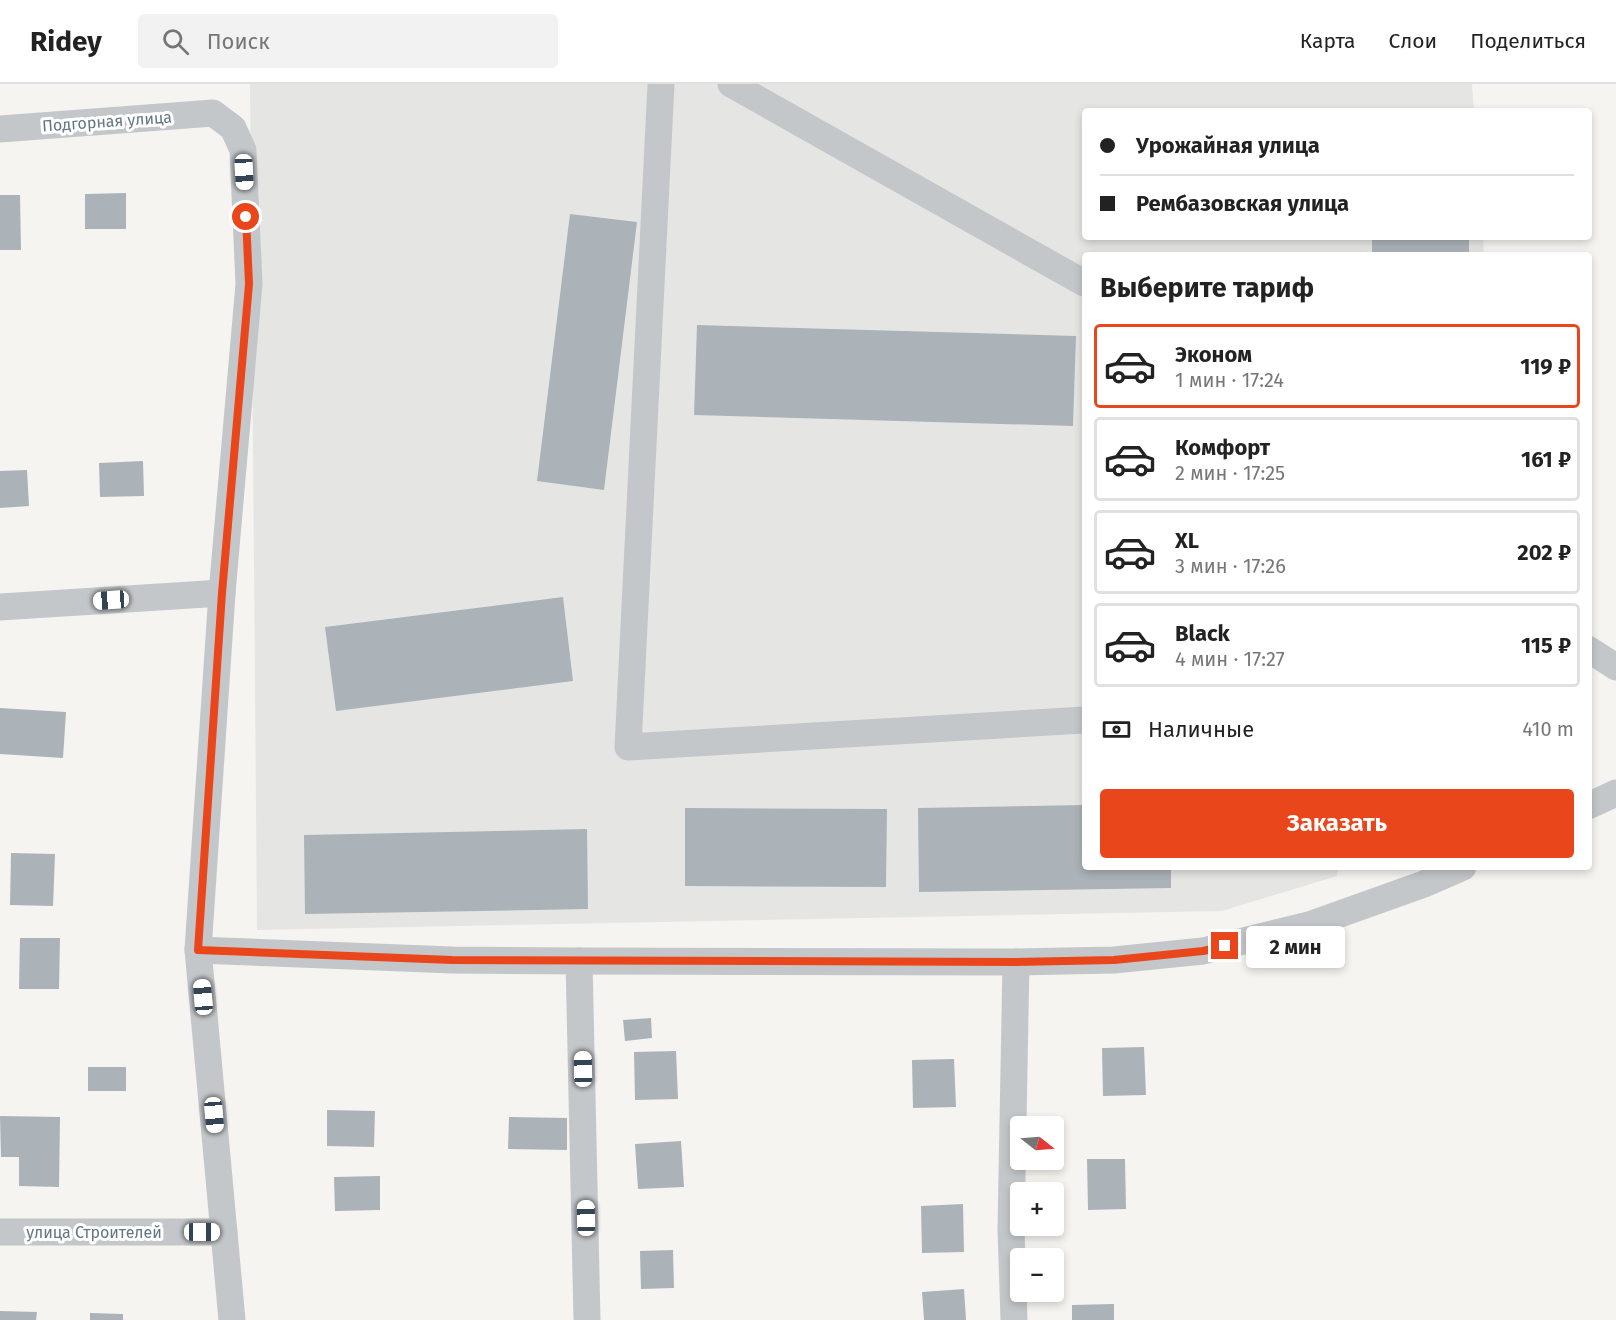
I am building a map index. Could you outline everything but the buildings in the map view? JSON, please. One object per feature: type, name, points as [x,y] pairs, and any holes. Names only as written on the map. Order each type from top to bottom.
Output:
[{"type":"street","points":[[661,84],[628,747],[1082,720]]},
{"type":"street","points":[[731,84],[1082,281]]},
{"type":"street","name":"Подгорная улица","points":[[0,129],[213,113],[233,128],[243,150],[249,284],[222,593]]},
{"type":"street","points":[[0,607],[222,593],[198,950],[232,1320]]},
{"type":"street","points":[[1592,652],[1616,667]]},
{"type":"street","points":[[1592,804],[1616,793]]},
{"type":"street","points":[[198,950],[452,960],[1016,962],[1114,960],[1203,951],[1312,924],[1424,884],[1456,870]]},
{"type":"street","points":[[579,961],[587,1320]]},
{"type":"street","points":[[1014,1320],[1011,1228],[1016,962]]},
{"type":"street","name":"улица Строителей","points":[[0,1232],[224,1232]]},
{"type":"shaded area","points":[[250,84],[1472,84],[1474,108],[1082,108],[1082,240],[1483,240],[1484,252],[1082,252],[1082,870],[1338,870],[1337,876],[1222,911],[257,930]]},
{"type":"route","points":[[246,217],[249,284],[222,593],[198,950],[452,960],[1016,962],[1114,960],[1203,951],[1225,946]]}]
